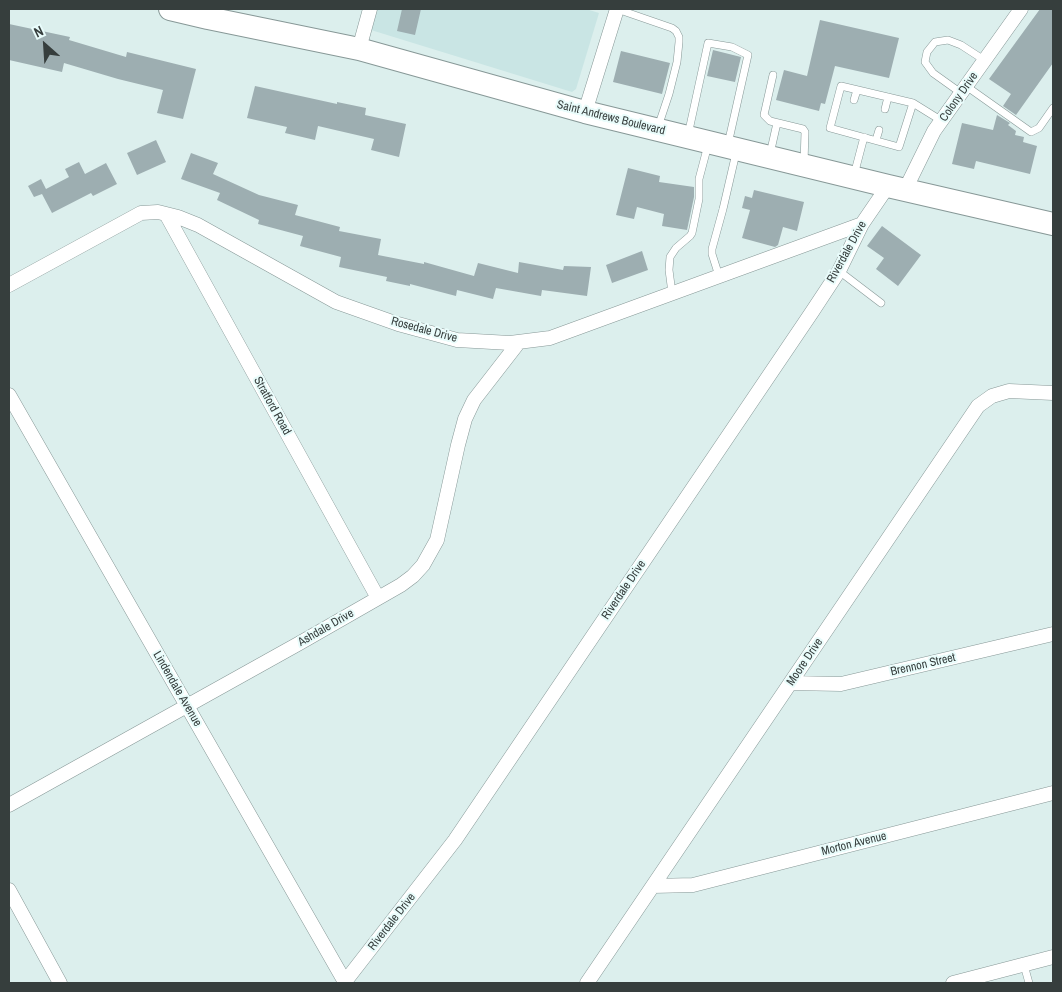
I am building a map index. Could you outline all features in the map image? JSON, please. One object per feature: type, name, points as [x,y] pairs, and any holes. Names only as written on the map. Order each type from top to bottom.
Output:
[{"type":"main road","name":"Saint Andrews Boulevard","points":[[170,9],[360,49],[585,112],[854,178],[1053,224]]},
{"type":"street","points":[[360,49],[370,9]]},
{"type":"street","points":[[585,112],[617,9]]},
{"type":"street","name":"Colony Drive","points":[[897,188],[934,131],[1021,9]]},
{"type":"street","name":"Riverdale Drive","points":[[344,983],[455,840],[839,271],[862,224],[897,188]]},
{"type":"street","name":"Rosedale Drive","points":[[9,285],[141,213],[158,212],[198,225],[336,302],[398,324],[457,340],[510,343],[550,338],[862,224]]},
{"type":"street","name":"Stratford Road","points":[[166,214],[378,598]]},
{"type":"street","name":"Ashdale Drive","points":[[9,805],[402,585],[413,576],[423,565],[437,540],[465,419],[474,400],[519,342]]},
{"type":"street","name":"Moore Drive","points":[[587,983],[978,406],[992,396],[1009,391],[1053,393]]},
{"type":"street","name":"Lindendale Avenue","points":[[9,395],[344,983]]},
{"type":"street","name":"Brennon Street","points":[[791,683],[841,684],[1053,634]]},
{"type":"street","name":"Morton Avenue","points":[[653,886],[693,885],[1053,794]]},
{"type":"street","points":[[9,890],[60,983]]},
{"type":"street","points":[[953,983],[1053,957]]},
{"type":"lane","points":[[617,9],[672,28],[676,31],[678,37],[677,62],[657,130]]},
{"type":"lane","points":[[984,60],[961,45],[948,40],[935,42],[927,52],[925,62],[933,73],[1031,132],[1040,128],[1053,108]]},
{"type":"lane","points":[[672,293],[669,270],[670,257],[676,248],[692,233],[699,199],[700,179],[715,144],[748,55],[732,47],[708,42],[715,144],[723,208],[712,249],[719,276]]},
{"type":"lane","points":[[773,75],[764,115],[770,121],[803,129],[805,132],[804,165]]},
{"type":"lane","points":[[913,103],[899,147],[830,128],[841,86],[913,103],[942,121]]},
{"type":"lane","points":[[854,100],[857,90]]},
{"type":"lane","points":[[885,109],[888,97]]},
{"type":"lane","points":[[769,157],[777,123]]},
{"type":"lane","points":[[847,132],[849,123]]},
{"type":"lane","points":[[876,140],[879,130]]},
{"type":"lane","points":[[854,178],[864,137]]},
{"type":"lane","points":[[839,271],[881,303]]},
{"type":"lane","points":[[1024,965],[1029,983]]},
{"type":"shaded area","points":[[376,9],[586,9],[599,13],[576,89],[572,92],[371,30]]},
{"type":"building","points":[[402,9],[421,9],[415,35],[397,31]]},
{"type":"building","points":[[1040,9],[1053,9],[1053,63],[1016,115],[1003,106],[1011,94],[989,79]]},
{"type":"building","points":[[820,20],[899,38],[889,78],[835,66],[825,104],[821,103],[819,111],[776,100],[784,70],[807,76]]},
{"type":"building","points":[[9,24],[70,37],[69,40],[126,57],[127,52],[196,69],[183,119],[157,113],[163,90],[64,63],[62,72],[9,60]]},
{"type":"building","points":[[713,50],[741,57],[735,82],[707,76]]},
{"type":"building","points":[[621,51],[670,63],[662,94],[613,82]]},
{"type":"building","points":[[255,86],[337,104],[337,102],[366,108],[365,115],[406,124],[399,157],[371,150],[374,139],[318,126],[315,140],[285,133],[287,127],[247,118]]},
{"type":"building","points":[[997,115],[1010,123],[1008,125],[1016,131],[1015,135],[1024,137],[1023,142],[1037,146],[1030,174],[976,161],[974,169],[952,164],[962,123],[993,130]]},
{"type":"building","points":[[156,140],[166,162],[137,175],[127,153]]},
{"type":"building","points":[[191,153],[218,163],[213,174],[259,195],[298,205],[295,215],[340,227],[339,231],[381,239],[378,255],[424,264],[424,262],[474,276],[478,263],[518,273],[519,262],[563,270],[564,266],[591,267],[587,296],[542,290],[541,296],[496,288],[493,299],[457,290],[456,296],[410,284],[410,286],[386,281],[387,277],[339,267],[341,257],[300,246],[303,236],[258,224],[259,220],[217,200],[220,193],[181,179]]},
{"type":"building","points":[[79,162],[85,174],[106,163],[117,184],[93,196],[91,193],[52,213],[42,194],[34,197],[28,186],[41,179],[46,189],[69,177],[65,169]]},
{"type":"building","points":[[628,168],[660,176],[659,182],[694,187],[694,197],[687,230],[662,226],[664,214],[637,207],[634,219],[616,215]]},
{"type":"building","points":[[754,190],[804,202],[797,231],[783,227],[778,245],[775,247],[742,238],[750,210],[742,208],[745,196],[752,198]]},
{"type":"building","points":[[882,226],[921,255],[898,286],[876,269],[884,258],[867,246]]},
{"type":"building","points":[[642,251],[648,270],[612,283],[606,265]]}]
